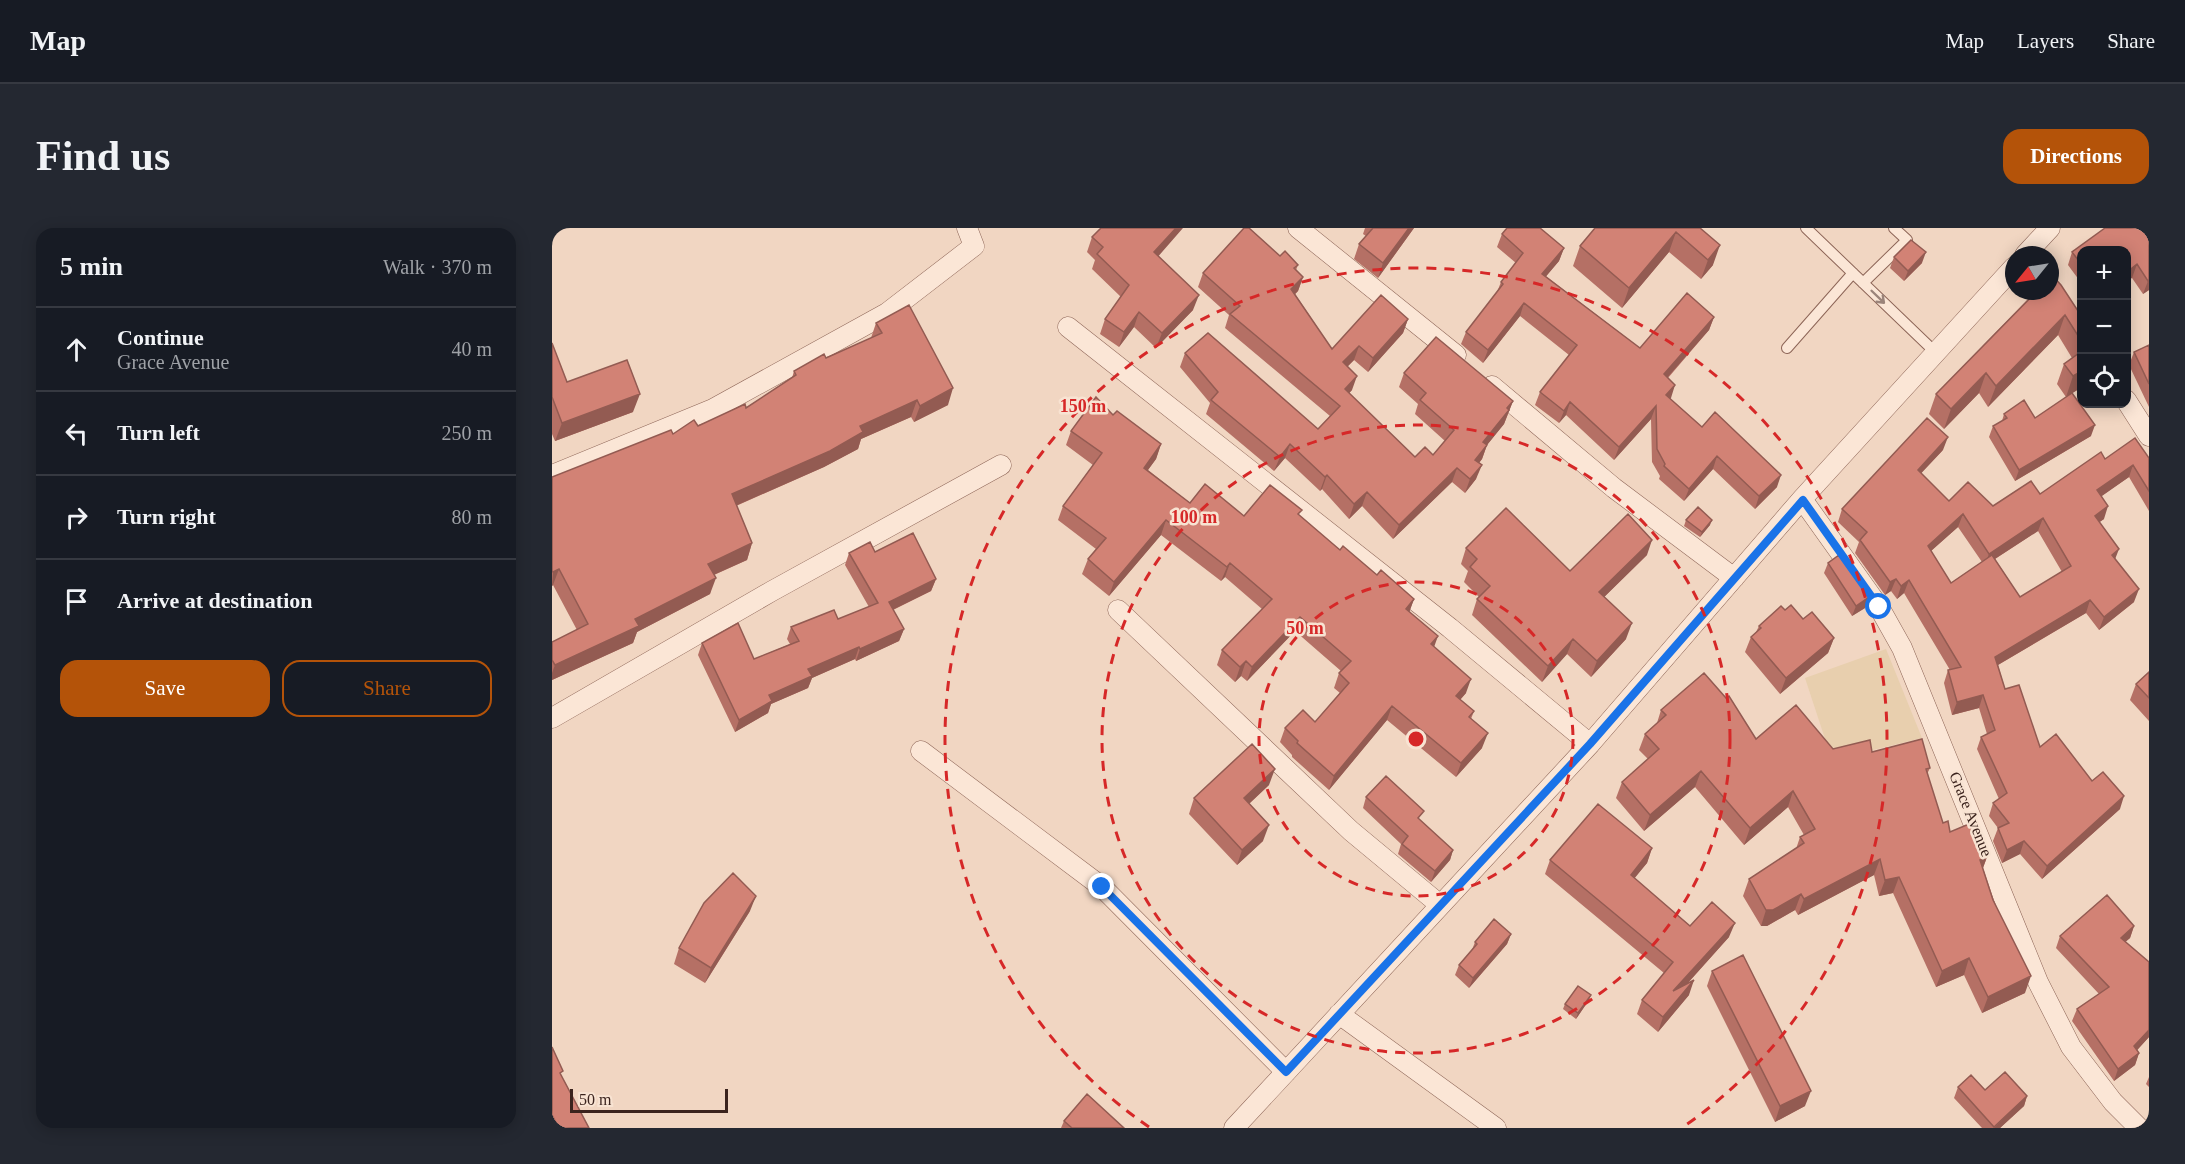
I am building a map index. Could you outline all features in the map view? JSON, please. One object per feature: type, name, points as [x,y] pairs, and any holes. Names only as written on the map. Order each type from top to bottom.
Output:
[{"type":"street","points":[[552,475],[713,408],[887,313],[974,246],[967,228]]},
{"type":"street","points":[[1298,228],[1614,488],[1734,578]]},
{"type":"street","points":[[2036,246],[2050,228]]},
{"type":"street","points":[[1234,1128],[1439,904],[1590,744],[1803,500],[2005,277]]},
{"type":"street","points":[[1068,327],[1450,628],[1590,744]]},
{"type":"street","points":[[2131,407],[2149,436]]},
{"type":"street","points":[[552,717],[772,591],[1001,465]]},
{"type":"street","name":"Grace Avenue","points":[[1803,500],[1879,607],[1902,648],[2038,982],[2071,1047],[2113,1102],[2139,1128]]},
{"type":"street","points":[[1118,610],[1351,831],[1439,904]]},
{"type":"street","points":[[921,751],[1102,887],[1286,1072]]},
{"type":"street","points":[[1339,1014],[1496,1128]]},
{"type":"lane","points":[[1806,228],[1935,352]]},
{"type":"lane","points":[[1863,283],[1907,240],[1894,228]]},
{"type":"lane","points":[[1787,348],[1852,273]]},
{"type":"shaded area","points":[[1886,649],[1922,738],[1832,760],[1805,678]]},
{"type":"building","points":[[1101,228],[1176,228],[1154,252],[1199,295],[1162,333],[1139,312],[1124,332],[1105,319],[1129,285],[1097,254],[1103,247],[1092,237]]},
{"type":"building","points":[[1244,228],[1249,228],[1280,256],[1285,251],[1298,265],[1294,268],[1303,277],[1291,289],[1332,349],[1381,295],[1408,319],[1373,358],[1359,346],[1343,362],[1357,376],[1345,389],[1415,457],[1425,447],[1433,455],[1454,430],[1420,400],[1426,393],[1404,373],[1436,337],[1513,401],[1507,408],[1509,410],[1483,442],[1487,445],[1475,460],[1482,465],[1470,479],[1457,468],[1399,525],[1367,492],[1354,504],[1327,475],[1325,477],[1290,444],[1280,457],[1211,400],[1218,392],[1185,353],[1208,333],[1318,429],[1340,406],[1230,314],[1240,306],[1203,273]]},
{"type":"building","points":[[1373,228],[1409,228],[1383,263],[1359,244]]},
{"type":"building","points":[[1507,228],[1540,228],[1564,248],[1542,274],[1640,348],[1687,293],[1714,317],[1664,374],[1675,385],[1666,395],[1702,427],[1715,412],[1781,475],[1759,496],[1717,456],[1689,489],[1664,466],[1657,449],[1656,406],[1619,447],[1570,402],[1564,411],[1540,392],[1577,345],[1524,303],[1488,350],[1466,332],[1503,284],[1501,282],[1523,253],[1502,234]]},
{"type":"building","points":[[1595,228],[1700,228],[1720,245],[1708,260],[1676,232],[1629,288],[1580,246]]},
{"type":"building","points":[[2105,228],[2149,228],[2149,280],[2137,264],[2131,269],[2131,246],[2080,246]]},
{"type":"building","points":[[1911,240],[1926,252],[1908,271],[1894,257]]},
{"type":"building","points":[[2077,248],[2077,258],[2072,252]]},
{"type":"building","points":[[2059,283],[2061,285],[2077,309],[2077,334],[2065,315],[1996,386],[1986,373],[1951,409],[1936,394],[2028,300],[2059,300]]},
{"type":"building","points":[[909,305],[953,388],[920,406],[917,400],[860,426],[863,432],[830,451],[732,494],[752,543],[708,564],[716,578],[635,619],[639,626],[555,665],[552,660],[552,642],[588,624],[559,569],[552,571],[552,477],[671,430],[673,434],[694,420],[698,426],[745,404],[746,408],[796,375],[794,371],[824,354],[826,358],[882,333],[876,323]]},
{"type":"building","points":[[552,343],[567,382],[627,360],[640,394],[562,423],[552,397]]},
{"type":"building","points":[[2149,345],[2149,384],[2134,352]]},
{"type":"building","points":[[2077,355],[2077,374],[2073,376],[2064,364]]},
{"type":"building","points":[[2072,393],[2077,400],[2077,408],[2083,408],[2095,425],[2019,470],[1993,426],[2007,418],[2004,414],[2024,400],[2035,418]]},
{"type":"building","points":[[1096,397],[1113,415],[1117,411],[1161,444],[1144,468],[1190,503],[1205,484],[1244,516],[1270,485],[1302,510],[1298,514],[1340,550],[1343,546],[1377,575],[1381,570],[1414,599],[1406,609],[1438,636],[1431,644],[1471,679],[1456,696],[1474,711],[1469,717],[1488,733],[1461,763],[1392,706],[1334,776],[1297,743],[1298,741],[1285,728],[1303,710],[1315,722],[1349,683],[1339,673],[1351,661],[1300,617],[1252,667],[1246,661],[1240,667],[1222,650],[1272,599],[1230,563],[1227,567],[1166,520],[1114,582],[1088,559],[1106,538],[1063,506],[1102,453],[1071,431]]},
{"type":"building","points":[[1927,418],[1948,437],[1918,470],[1949,501],[1968,482],[1993,506],[2031,481],[2040,494],[2101,452],[2105,459],[2135,438],[2149,458],[2149,491],[2133,465],[2097,490],[2108,506],[2095,516],[2119,549],[2112,555],[2139,589],[2104,617],[2090,600],[1995,657],[2005,689],[2019,685],[2040,747],[2056,734],[2092,781],[2103,772],[2124,796],[2047,866],[2024,841],[2007,850],[1998,828],[2009,823],[1993,803],[2007,793],[1981,737],[1995,730],[1983,695],[1957,702],[1948,670],[1961,667],[1909,580],[1901,586],[1896,579],[1890,582],[1860,540],[1867,532],[1842,509]],"holes":[[[1963,514],[1989,554],[2043,518],[2071,566],[2020,597],[1992,555],[1951,583],[1928,546]]]},
{"type":"building","points":[[1698,507],[1712,520],[1702,532],[1686,520]]},
{"type":"building","points":[[1506,508],[1570,571],[1628,514],[1652,540],[1599,592],[1632,623],[1597,661],[1573,639],[1548,666],[1477,599],[1490,586],[1470,567],[1477,559],[1466,548]]},
{"type":"building","points":[[913,533],[936,579],[889,602],[904,629],[808,669],[812,676],[769,695],[772,701],[739,720],[702,643],[738,623],[754,659],[799,641],[791,627],[834,610],[838,619],[878,603],[849,553],[870,542],[875,552]]},
{"type":"building","points":[[1839,555],[1869,597],[1856,606],[1828,563]]},
{"type":"building","points":[[1791,605],[1803,619],[1812,612],[1834,638],[1786,678],[1751,637],[1761,628],[1759,626],[1781,606],[1785,610]]},
{"type":"building","points":[[2149,672],[2149,698],[2136,684]]},
{"type":"building","points":[[1704,673],[1726,698],[1729,696],[1756,739],[1796,705],[1833,749],[1870,740],[1872,752],[1922,739],[1930,768],[1926,769],[1943,823],[1948,821],[1950,832],[1969,824],[1975,836],[1978,835],[1987,857],[1980,860],[1993,900],[2031,976],[1988,997],[1969,958],[1942,971],[1899,877],[1885,880],[1880,859],[1804,899],[1801,894],[1773,910],[1766,910],[1749,879],[1804,843],[1800,837],[1815,829],[1793,791],[1750,828],[1701,771],[1650,815],[1622,782],[1659,749],[1645,734],[1666,715],[1661,710]]},
{"type":"building","points":[[1252,744],[1275,769],[1244,798],[1269,825],[1242,850],[1194,798]]},
{"type":"building","points":[[1386,776],[1424,811],[1418,818],[1453,850],[1435,871],[1402,844],[1408,836],[1366,797]]},
{"type":"building","points":[[1598,804],[1652,848],[1631,875],[1690,926],[1712,902],[1735,923],[1673,991],[1694,980],[1663,1017],[1642,1000],[1673,962],[1550,860]]},
{"type":"building","points":[[733,873],[756,896],[711,968],[679,948],[704,903]]},
{"type":"building","points":[[2107,895],[2134,926],[2121,938],[2149,962],[2149,1030],[2134,1046],[2139,1053],[2118,1069],[2077,1009],[2109,987],[2060,936]]},
{"type":"building","points":[[1494,919],[1511,934],[1473,978],[1459,965]]},
{"type":"building","points":[[1743,955],[1811,1091],[1780,1106],[1712,971]]},
{"type":"building","points":[[1578,986],[1591,995],[1578,1013],[1565,1004]]},
{"type":"building","points":[[552,1047],[563,1071],[560,1073],[589,1128],[559,1128],[552,1115]]},
{"type":"building","points":[[2005,1072],[2027,1096],[1994,1127],[1958,1087],[1971,1075],[1985,1090]]},
{"type":"building","points":[[1087,1094],[1124,1128],[1072,1128],[1064,1121]]},
{"type":"route","points":[[1102,887],[1286,1072],[1439,904],[1590,744],[1803,500],[1879,607]]}]
